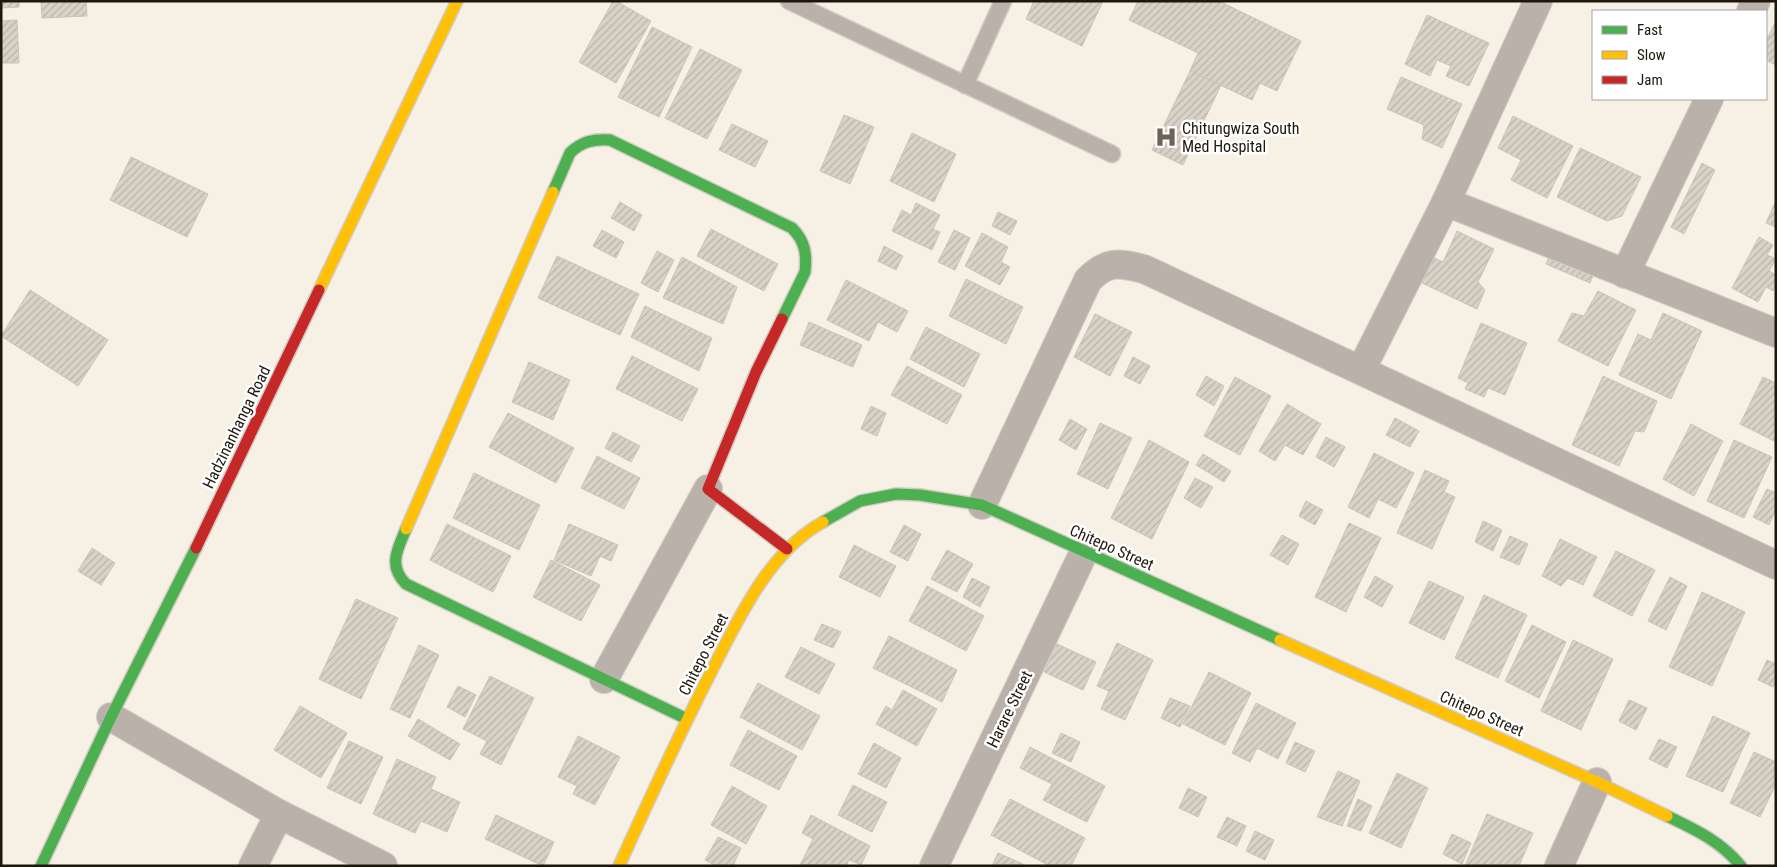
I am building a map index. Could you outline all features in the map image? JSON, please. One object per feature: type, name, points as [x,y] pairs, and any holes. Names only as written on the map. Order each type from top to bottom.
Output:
[{"type":"street","name":"Hadzinanhanga Road","points":[[41,866],[112,717],[220,499],[457,1]]},
{"type":"street","points":[[1361,370],[1446,202],[1538,1]]},
{"type":"street","points":[[1625,274],[1709,100]]},
{"type":"street","points":[[604,679],[708,489],[756,372],[805,272],[807,260],[806,248],[800,235],[792,228],[610,140],[595,138],[584,141],[570,154],[400,543],[394,562],[395,570],[398,578],[406,584],[687,719]]},
{"type":"street","points":[[1446,202],[1776,333]]},
{"type":"street","points":[[982,505],[1088,280],[1099,269],[1111,265],[1127,265],[1144,269],[1776,565]]},
{"type":"street","points":[[708,489],[787,549]]},
{"type":"street","name":"Chitepo Street","points":[[619,866],[687,719],[748,600],[787,549],[808,530],[860,501],[896,494],[920,495],[982,505],[1597,782],[1708,836],[1731,854],[1741,866]]},
{"type":"street","name":"Harare Street","points":[[934,866],[1084,552]]},
{"type":"street","points":[[112,717],[279,814],[382,866]]},
{"type":"street","points":[[1559,866],[1597,782]]},
{"type":"street","points":[[253,866],[279,814]]},
{"type":"lane","points":[[789,1],[1112,154]]},
{"type":"lane","points":[[965,85],[1003,1]]},
{"type":"building","points":[[1,1],[19,1],[19,7],[1,8]]},
{"type":"building","points":[[41,1],[86,1],[87,16],[42,18]]},
{"type":"building","points":[[613,1],[651,21],[616,83],[579,62]]},
{"type":"building","points":[[1034,1],[1103,1],[1082,46],[1026,19]]},
{"type":"building","points":[[1138,1],[1219,1],[1301,41],[1277,91],[1260,83],[1252,100],[1190,71],[1198,53],[1129,20]]},
{"type":"building","points":[[1427,15],[1489,43],[1469,86],[1446,76],[1451,66],[1437,60],[1430,76],[1405,64]]},
{"type":"building","points":[[17,20],[19,63],[1,63],[1,21]]},
{"type":"building","points":[[1776,21],[1776,65],[1767,60],[1767,39]]},
{"type":"building","points":[[652,27],[692,47],[659,117],[618,97]]},
{"type":"building","points":[[700,49],[742,70],[707,139],[665,118]]},
{"type":"building","points":[[1190,71],[1221,85],[1183,165],[1152,150]]},
{"type":"building","points":[[1401,77],[1462,104],[1442,148],[1422,139],[1424,125],[1387,109]]},
{"type":"building","points":[[844,115],[874,127],[850,184],[820,171]]},
{"type":"building","points":[[1513,116],[1573,146],[1547,198],[1511,180],[1521,160],[1498,148]]},
{"type":"building","points":[[732,124],[768,141],[755,167],[719,150]]},
{"type":"building","points":[[912,133],[956,154],[934,202],[890,181]]},
{"type":"building","points":[[1580,148],[1641,177],[1622,216],[1607,221],[1557,197]]},
{"type":"building","points":[[131,157],[208,194],[187,237],[110,200]]},
{"type":"building","points":[[1702,163],[1715,170],[1684,234],[1671,227]]},
{"type":"building","points":[[1776,200],[1776,227],[1766,223]]},
{"type":"building","points":[[620,202],[642,215],[634,231],[611,218]]},
{"type":"building","points":[[916,203],[940,215],[933,229],[940,232],[932,250],[892,231],[902,210],[911,215]]},
{"type":"building","points":[[998,212],[1017,221],[1010,235],[992,226]]},
{"type":"building","points":[[711,229],[778,264],[764,291],[697,256]]},
{"type":"building","points":[[602,230],[624,242],[616,258],[593,246]]},
{"type":"building","points":[[954,230],[970,238],[955,270],[938,262]]},
{"type":"building","points":[[1457,231],[1494,249],[1478,282],[1485,290],[1477,309],[1422,283],[1434,258],[1443,262]]},
{"type":"building","points":[[982,233],[1008,247],[1001,262],[1010,267],[1000,285],[965,266]]},
{"type":"building","points":[[1759,237],[1773,245],[1767,255],[1776,259],[1769,271],[1776,275],[1776,285],[1773,291],[1766,287],[1758,302],[1732,288]]},
{"type":"building","points":[[884,246],[903,256],[896,270],[878,261]]},
{"type":"building","points":[[657,251],[674,260],[658,292],[641,283]]},
{"type":"building","points":[[1551,253],[1594,273],[1590,283],[1546,264]]},
{"type":"building","points":[[557,256],[639,294],[620,335],[538,298]]},
{"type":"building","points":[[682,257],[737,287],[723,324],[663,298]]},
{"type":"building","points":[[966,279],[1023,307],[1006,344],[949,316]]},
{"type":"building","points":[[846,280],[908,311],[897,332],[878,322],[869,341],[827,320]]},
{"type":"building","points":[[30,290],[108,340],[78,386],[1,336]]},
{"type":"building","points":[[1598,291],[1636,310],[1608,366],[1558,341],[1572,313],[1584,316]]},
{"type":"building","points":[[645,306],[712,338],[699,371],[631,337]]},
{"type":"building","points":[[1663,313],[1702,331],[1671,399],[1619,375],[1638,334],[1651,340]]},
{"type":"building","points":[[1095,314],[1132,332],[1110,376],[1074,357]]},
{"type":"building","points":[[809,322],[862,345],[853,367],[800,345]]},
{"type":"building","points":[[1481,323],[1527,343],[1505,395],[1488,388],[1484,397],[1465,389],[1468,383],[1458,378]]},
{"type":"building","points":[[926,327],[980,354],[964,387],[910,359]]},
{"type":"building","points":[[632,356],[698,389],[682,421],[616,389]]},
{"type":"building","points":[[1133,357],[1150,366],[1140,384],[1124,376]]},
{"type":"building","points":[[529,362],[570,380],[553,420],[512,402]]},
{"type":"building","points":[[907,366],[962,395],[947,424],[891,395]]},
{"type":"building","points":[[1206,376],[1224,386],[1214,406],[1196,395]]},
{"type":"building","points":[[1603,376],[1657,401],[1644,432],[1635,431],[1619,466],[1572,445]]},
{"type":"building","points":[[1235,377],[1271,396],[1240,455],[1204,436]]},
{"type":"building","points":[[1763,377],[1776,383],[1776,442],[1740,424]]},
{"type":"building","points":[[1287,404],[1321,424],[1303,455],[1285,445],[1275,461],[1259,451]]},
{"type":"building","points":[[871,406],[886,413],[877,436],[861,429]]},
{"type":"building","points":[[508,413],[574,448],[556,483],[489,447]]},
{"type":"building","points":[[1395,418],[1419,431],[1410,447],[1386,435]]},
{"type":"building","points":[[1070,419],[1087,429],[1076,450],[1059,440]]},
{"type":"building","points":[[1100,423],[1132,438],[1108,489],[1077,474]]},
{"type":"building","points":[[1691,424],[1723,441],[1694,496],[1663,479]]},
{"type":"building","points":[[613,432],[640,446],[631,462],[605,448]]},
{"type":"building","points":[[1326,437],[1345,447],[1334,467],[1316,457]]},
{"type":"building","points":[[1149,440],[1189,462],[1152,539],[1111,518]]},
{"type":"building","points":[[1734,440],[1772,457],[1744,518],[1707,501]]},
{"type":"building","points":[[1374,453],[1414,473],[1396,508],[1378,499],[1369,518],[1348,507]]},
{"type":"building","points":[[1203,454],[1231,471],[1224,482],[1196,465]]},
{"type":"building","points":[[597,456],[640,478],[624,509],[581,488]]},
{"type":"building","points":[[1425,470],[1449,481],[1444,492],[1455,497],[1432,549],[1397,533]]},
{"type":"building","points":[[474,473],[540,505],[519,550],[453,518]]},
{"type":"building","points":[[1195,478],[1213,487],[1201,508],[1184,498]]},
{"type":"building","points":[[1767,489],[1776,493],[1776,509],[1769,525],[1753,517]]},
{"type":"building","points":[[1306,501],[1323,510],[1315,525],[1299,516]]},
{"type":"building","points":[[1483,521],[1502,530],[1493,551],[1475,542]]},
{"type":"building","points":[[1349,523],[1381,538],[1346,612],[1315,597]]},
{"type":"building","points":[[447,524],[511,556],[493,592],[430,560]]},
{"type":"building","points":[[569,524],[618,545],[611,561],[600,556],[591,576],[554,560]]},
{"type":"building","points":[[904,525],[921,534],[908,561],[890,552]]},
{"type":"building","points":[[1282,535],[1299,544],[1288,565],[1270,555]]},
{"type":"building","points":[[1510,536],[1528,544],[1519,565],[1500,557]]},
{"type":"building","points":[[1560,539],[1597,557],[1583,585],[1568,578],[1561,586],[1542,576]]},
{"type":"building","points":[[854,545],[896,566],[880,597],[839,577]]},
{"type":"building","points":[[92,548],[115,563],[101,585],[78,571]]},
{"type":"building","points":[[947,550],[973,564],[957,592],[931,579]]},
{"type":"building","points":[[1616,551],[1655,570],[1632,616],[1593,596]]},
{"type":"building","points":[[551,560],[600,585],[581,621],[533,597]]},
{"type":"building","points":[[1375,576],[1393,586],[1382,607],[1364,597]]},
{"type":"building","points":[[1670,577],[1687,586],[1666,630],[1648,621]]},
{"type":"building","points":[[972,578],[990,587],[980,607],[963,597]]},
{"type":"building","points":[[1429,581],[1464,597],[1444,640],[1409,623]]},
{"type":"building","points":[[927,586],[984,616],[966,651],[909,621]]},
{"type":"building","points":[[1702,592],[1745,612],[1712,686],[1669,667]]},
{"type":"building","points":[[1484,595],[1527,615],[1498,678],[1455,658]]},
{"type":"building","points":[[356,599],[398,618],[361,699],[319,679]]},
{"type":"building","points":[[822,624],[841,632],[833,648],[814,640]]},
{"type":"building","points":[[1532,625],[1566,642],[1539,698],[1505,681]]},
{"type":"building","points":[[889,636],[957,670],[942,702],[873,668]]},
{"type":"building","points":[[1573,640],[1613,659],[1581,730],[1541,711]]},
{"type":"building","points":[[1117,643],[1153,660],[1125,720],[1101,709],[1109,691],[1097,686]]},
{"type":"building","points":[[1057,644],[1096,662],[1083,690],[1044,672]]},
{"type":"building","points":[[419,645],[439,655],[410,718],[390,709]]},
{"type":"building","points":[[801,647],[835,664],[819,694],[785,677]]},
{"type":"building","points":[[1767,660],[1776,664],[1776,681],[1773,687],[1758,680]]},
{"type":"building","points":[[1209,672],[1251,693],[1225,745],[1183,724]]},
{"type":"building","points":[[490,676],[534,698],[501,765],[480,754],[487,741],[463,729]]},
{"type":"building","points":[[758,683],[820,716],[802,750],[740,717]]},
{"type":"building","points":[[458,686],[476,695],[465,717],[447,707]]},
{"type":"building","points":[[903,690],[937,709],[917,746],[876,724],[886,706],[892,710]]},
{"type":"building","points":[[1170,698],[1190,706],[1180,727],[1161,718]]},
{"type":"building","points":[[1629,700],[1647,708],[1636,730],[1619,721]]},
{"type":"building","points":[[1256,703],[1296,723],[1278,759],[1257,748],[1250,762],[1232,753]]},
{"type":"building","points":[[300,706],[347,733],[321,778],[274,750]]},
{"type":"building","points":[[1713,716],[1750,733],[1723,792],[1686,776]]},
{"type":"building","points":[[418,719],[460,744],[450,760],[408,736]]},
{"type":"building","points":[[748,730],[797,756],[779,790],[730,765]]},
{"type":"building","points":[[1061,733],[1080,742],[1071,762],[1052,753]]},
{"type":"building","points":[[578,736],[620,757],[595,805],[573,794],[577,786],[558,777]]},
{"type":"building","points":[[1659,739],[1677,747],[1667,768],[1649,759]]},
{"type":"building","points":[[349,741],[383,757],[361,804],[327,788]]},
{"type":"building","points":[[1295,742],[1315,751],[1305,772],[1286,763]]},
{"type":"building","points":[[874,743],[901,758],[886,788],[858,774]]},
{"type":"building","points":[[1030,747],[1105,786],[1087,822],[1043,800],[1052,784],[1020,768]]},
{"type":"building","points":[[1754,752],[1776,762],[1776,784],[1760,817],[1730,803]]},
{"type":"building","points":[[397,759],[436,777],[431,789],[460,802],[447,832],[421,821],[415,833],[373,814]]},
{"type":"building","points":[[1338,771],[1360,781],[1342,826],[1317,817]]},
{"type":"building","points":[[1397,773],[1428,788],[1401,848],[1369,833]]},
{"type":"building","points":[[853,785],[887,802],[872,832],[838,815]]},
{"type":"building","points":[[732,786],[767,806],[746,844],[711,825]]},
{"type":"building","points":[[1188,788],[1207,797],[1198,817],[1179,808]]},
{"type":"building","points":[[1010,799],[1085,838],[1071,866],[1050,866],[991,835]]},
{"type":"building","points":[[1358,799],[1372,806],[1361,831],[1347,826]]},
{"type":"building","points":[[1487,814],[1533,833],[1519,866],[1465,866]]},
{"type":"building","points":[[496,815],[554,842],[543,866],[485,839]]},
{"type":"building","points":[[811,815],[870,846],[861,865],[849,860],[846,866],[800,865],[813,839],[802,833]]},
{"type":"building","points":[[1227,817],[1246,826],[1237,846],[1217,837]]},
{"type":"building","points":[[1255,831],[1274,840],[1265,860],[1246,851]]},
{"type":"building","points":[[1452,834],[1471,843],[1462,864],[1443,854]]},
{"type":"building","points":[[718,837],[741,848],[733,866],[716,866],[705,860]]},
{"type":"building","points":[[998,853],[1023,864],[1023,866],[992,866]]},
{"type":"traffic: fast","points":[[553,192],[570,153],[588,142],[610,140],[792,228],[800,238],[804,248],[806,259],[805,272],[782,319]]},
{"type":"traffic: fast","points":[[823,522],[860,501],[896,494],[920,495],[982,505],[1280,640]]},
{"type":"traffic: fast","points":[[406,529],[396,558],[397,571],[406,584],[687,719]]},
{"type":"traffic: fast","points":[[41,866],[111,717],[196,548]]},
{"type":"traffic: fast","points":[[1667,816],[1698,831],[1716,843],[1741,866]]},
{"type":"traffic: slow","points":[[319,290],[457,1]]},
{"type":"traffic: slow","points":[[406,529],[553,192]]},
{"type":"traffic: slow","points":[[619,866],[686,723],[720,655],[756,590],[786,552],[803,535],[823,522]]},
{"type":"traffic: slow","points":[[1280,640],[1597,782],[1667,816]]},
{"type":"traffic: jam","points":[[196,548],[319,290]]},
{"type":"traffic: jam","points":[[782,319],[756,372],[708,489],[787,549]]},
{"type":"place","name":"Chitungwiza South Med Hospital","points":[[1166,137]]}]
